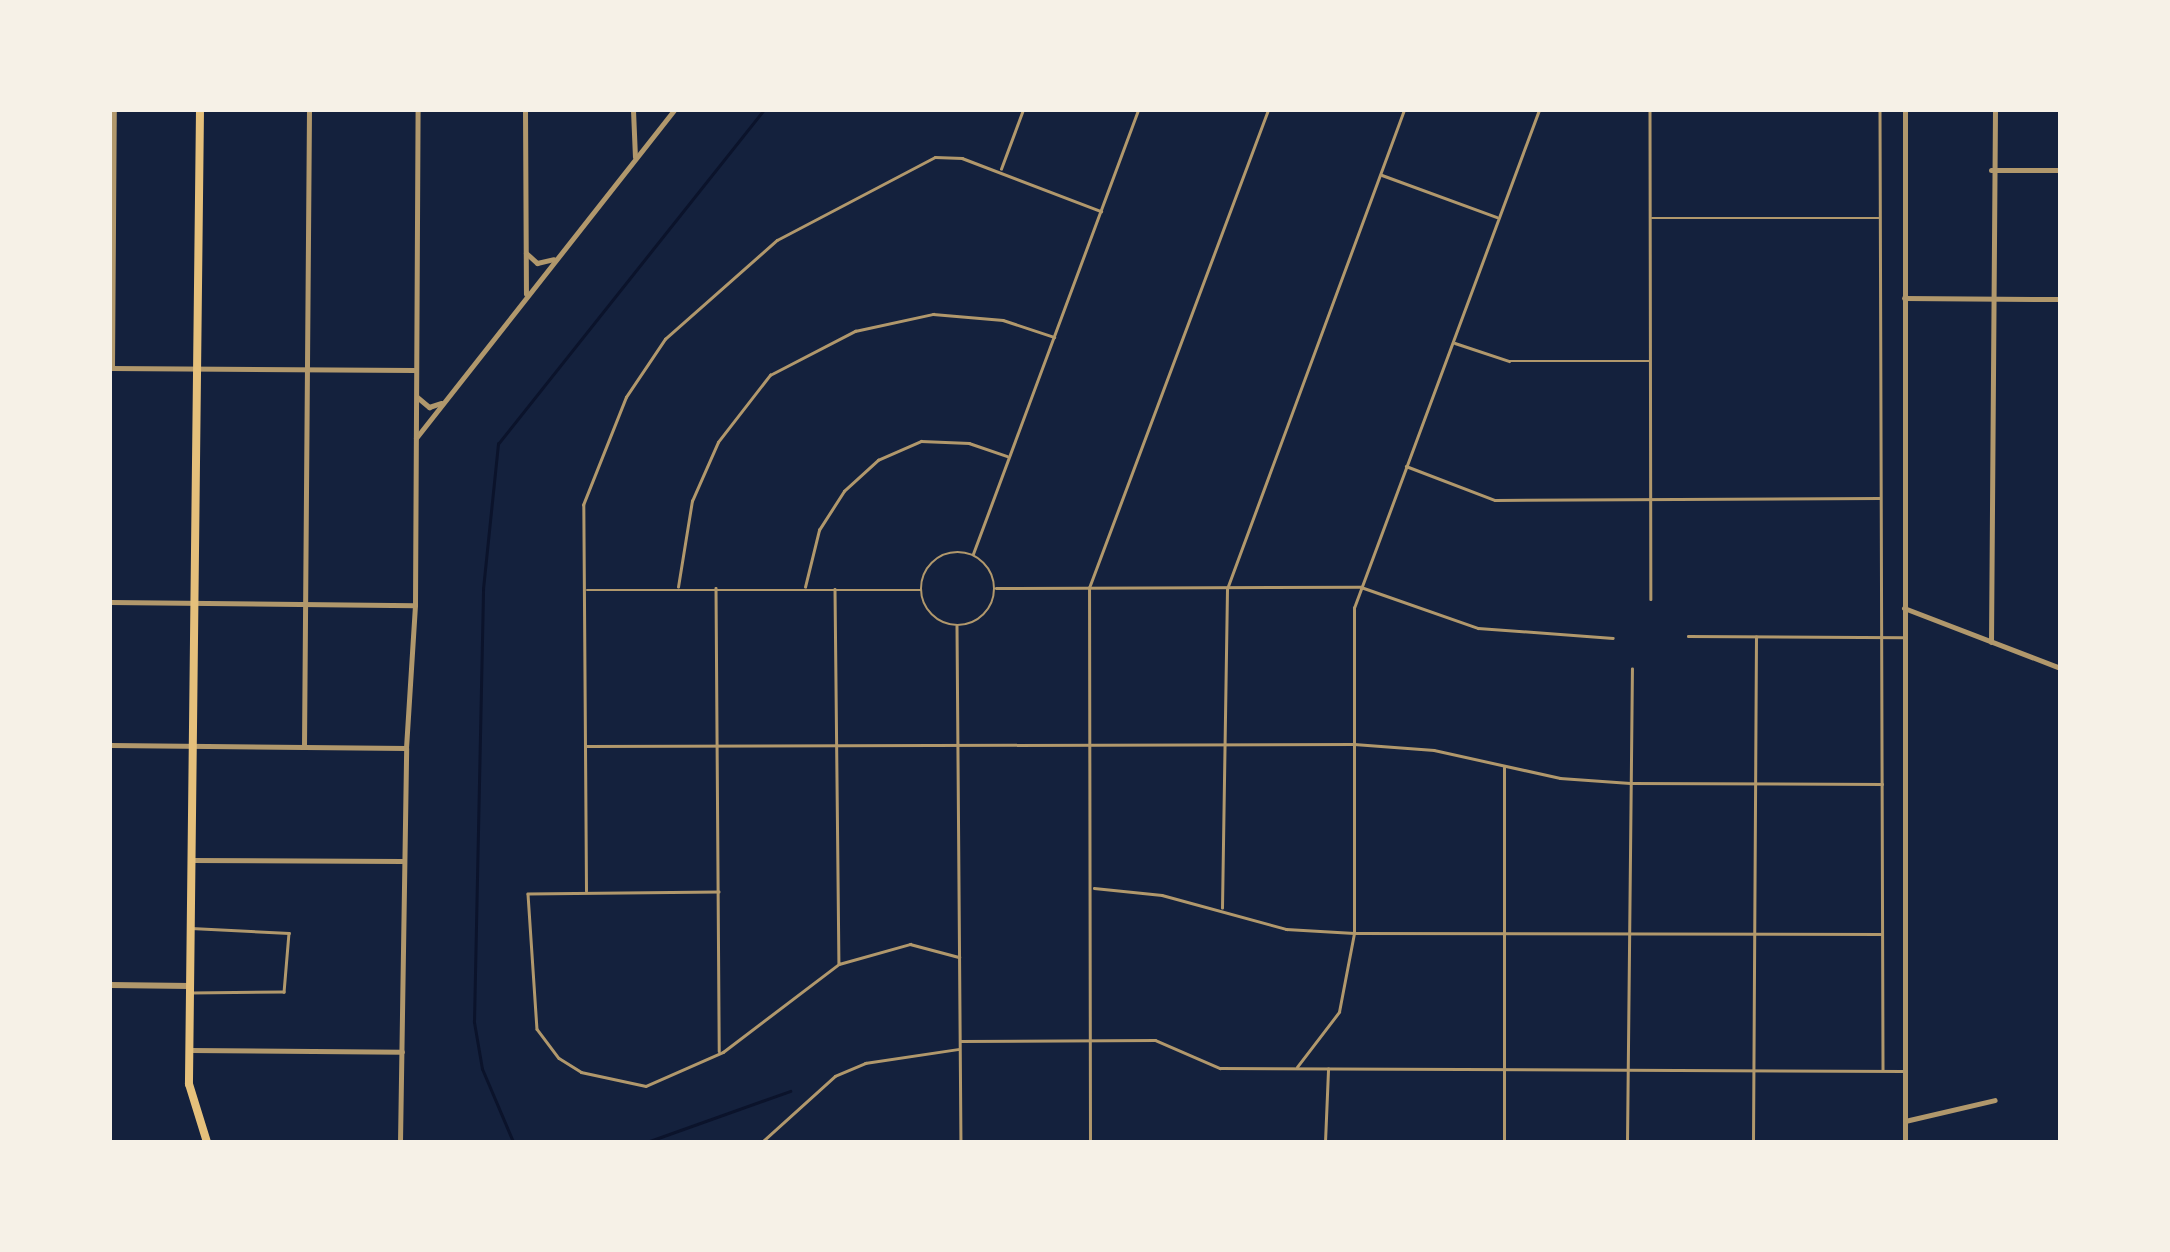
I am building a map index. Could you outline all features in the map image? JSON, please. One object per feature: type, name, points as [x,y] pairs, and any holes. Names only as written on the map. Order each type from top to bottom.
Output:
[{"type":"main road","points":[[200,110],[189,1050],[191,1101],[207,1142]]},
{"type":"street","points":[[114,110],[111,368],[414,370]]},
{"type":"street","points":[[304,747],[309,110]]},
{"type":"street","points":[[400,1142],[402,862],[415,605],[418,110]]},
{"type":"street","points":[[525,110],[526,297]]},
{"type":"street","points":[[634,110],[635,159]]},
{"type":"street","points":[[414,439],[674,110]]},
{"type":"street","points":[[1904,110],[1904,1142]]},
{"type":"street","points":[[1990,642],[1995,110]]},
{"type":"street","points":[[1992,170],[2060,170]]},
{"type":"street","points":[[525,252],[538,263],[557,258]]},
{"type":"street","points":[[1904,298],[2060,299]]},
{"type":"street","points":[[414,390],[426,406],[444,402]]},
{"type":"street","points":[[110,602],[415,605]]},
{"type":"street","points":[[1904,608],[2060,668]]},
{"type":"street","points":[[110,745],[406,748]]},
{"type":"street","points":[[190,860],[402,862]]},
{"type":"street","points":[[110,985],[190,989]]},
{"type":"street","points":[[189,1050],[402,1052]]},
{"type":"street","points":[[1905,1122],[1996,1100]]},
{"type":"lane","points":[[1000,171],[1023,110]]},
{"type":"lane","points":[[973,554],[1138,110]]},
{"type":"lane","points":[[1090,1142],[1093,888],[1089,588],[1268,110]]},
{"type":"lane","points":[[1222,908],[1227,589],[1404,110]]},
{"type":"lane","points":[[1298,1067],[1339,1012],[1354,933],[1354,608],[1539,110]]},
{"type":"lane","points":[[1650,110],[1651,599]]},
{"type":"lane","points":[[1880,110],[1883,1070]]},
{"type":"lane","points":[[586,891],[588,746],[583,504],[626,397],[665,339],[777,240],[927,161],[951,156],[1101,211]]},
{"type":"lane","points":[[1380,174],[1498,218]]},
{"type":"lane","points":[[1650,218],[1881,218]]},
{"type":"lane","points":[[678,587],[692,501],[718,442],[770,374],[855,331],[934,314],[1003,320],[1054,338]]},
{"type":"lane","points":[[1452,342],[1509,360],[1650,361]]},
{"type":"lane","points":[[805,589],[819,530],[844,491],[878,460],[921,442],[968,443],[1010,456]]},
{"type":"lane","points":[[1406,466],[1494,500],[1882,498]]},
{"type":"lane","points":[[973,554],[989,568],[996,588],[982,618],[957,626],[932,615],[921,590],[937,558],[973,554]]},
{"type":"lane","points":[[996,588],[1361,587],[1478,628],[1613,638]]},
{"type":"lane","points":[[716,588],[719,1054]]},
{"type":"lane","points":[[586,590],[921,590]]},
{"type":"lane","points":[[835,590],[839,964]]},
{"type":"lane","points":[[957,626],[961,1142]]},
{"type":"lane","points":[[1688,636],[1904,637]]},
{"type":"lane","points":[[1753,1142],[1756,637]]},
{"type":"lane","points":[[1627,1142],[1632,669]]},
{"type":"lane","points":[[588,746],[957,742],[1354,744],[1434,750],[1504,767],[1630,783],[1882,784]]},
{"type":"lane","points":[[1504,767],[1504,1142]]},
{"type":"lane","points":[[1093,888],[1222,908],[1286,928],[1354,933],[1883,934]]},
{"type":"lane","points":[[719,892],[528,894],[537,1029],[570,1066],[646,1086],[719,1054],[839,964],[910,944],[959,957]]},
{"type":"lane","points":[[190,928],[284,928],[288,950],[284,992],[190,989]]},
{"type":"lane","points":[[960,1041],[1155,1040],[1220,1068],[1502,1066],[1905,1072]]},
{"type":"lane","points":[[762,1142],[835,1076],[865,1063],[960,1048]]},
{"type":"lane","points":[[1325,1142],[1328,1067]]},
{"type":"waterway","points":[[513,1142],[482,1069],[474,1022],[483,589],[498,444],[764,110]]},
{"type":"waterway","points":[[647,1142],[790,1091]]}]
